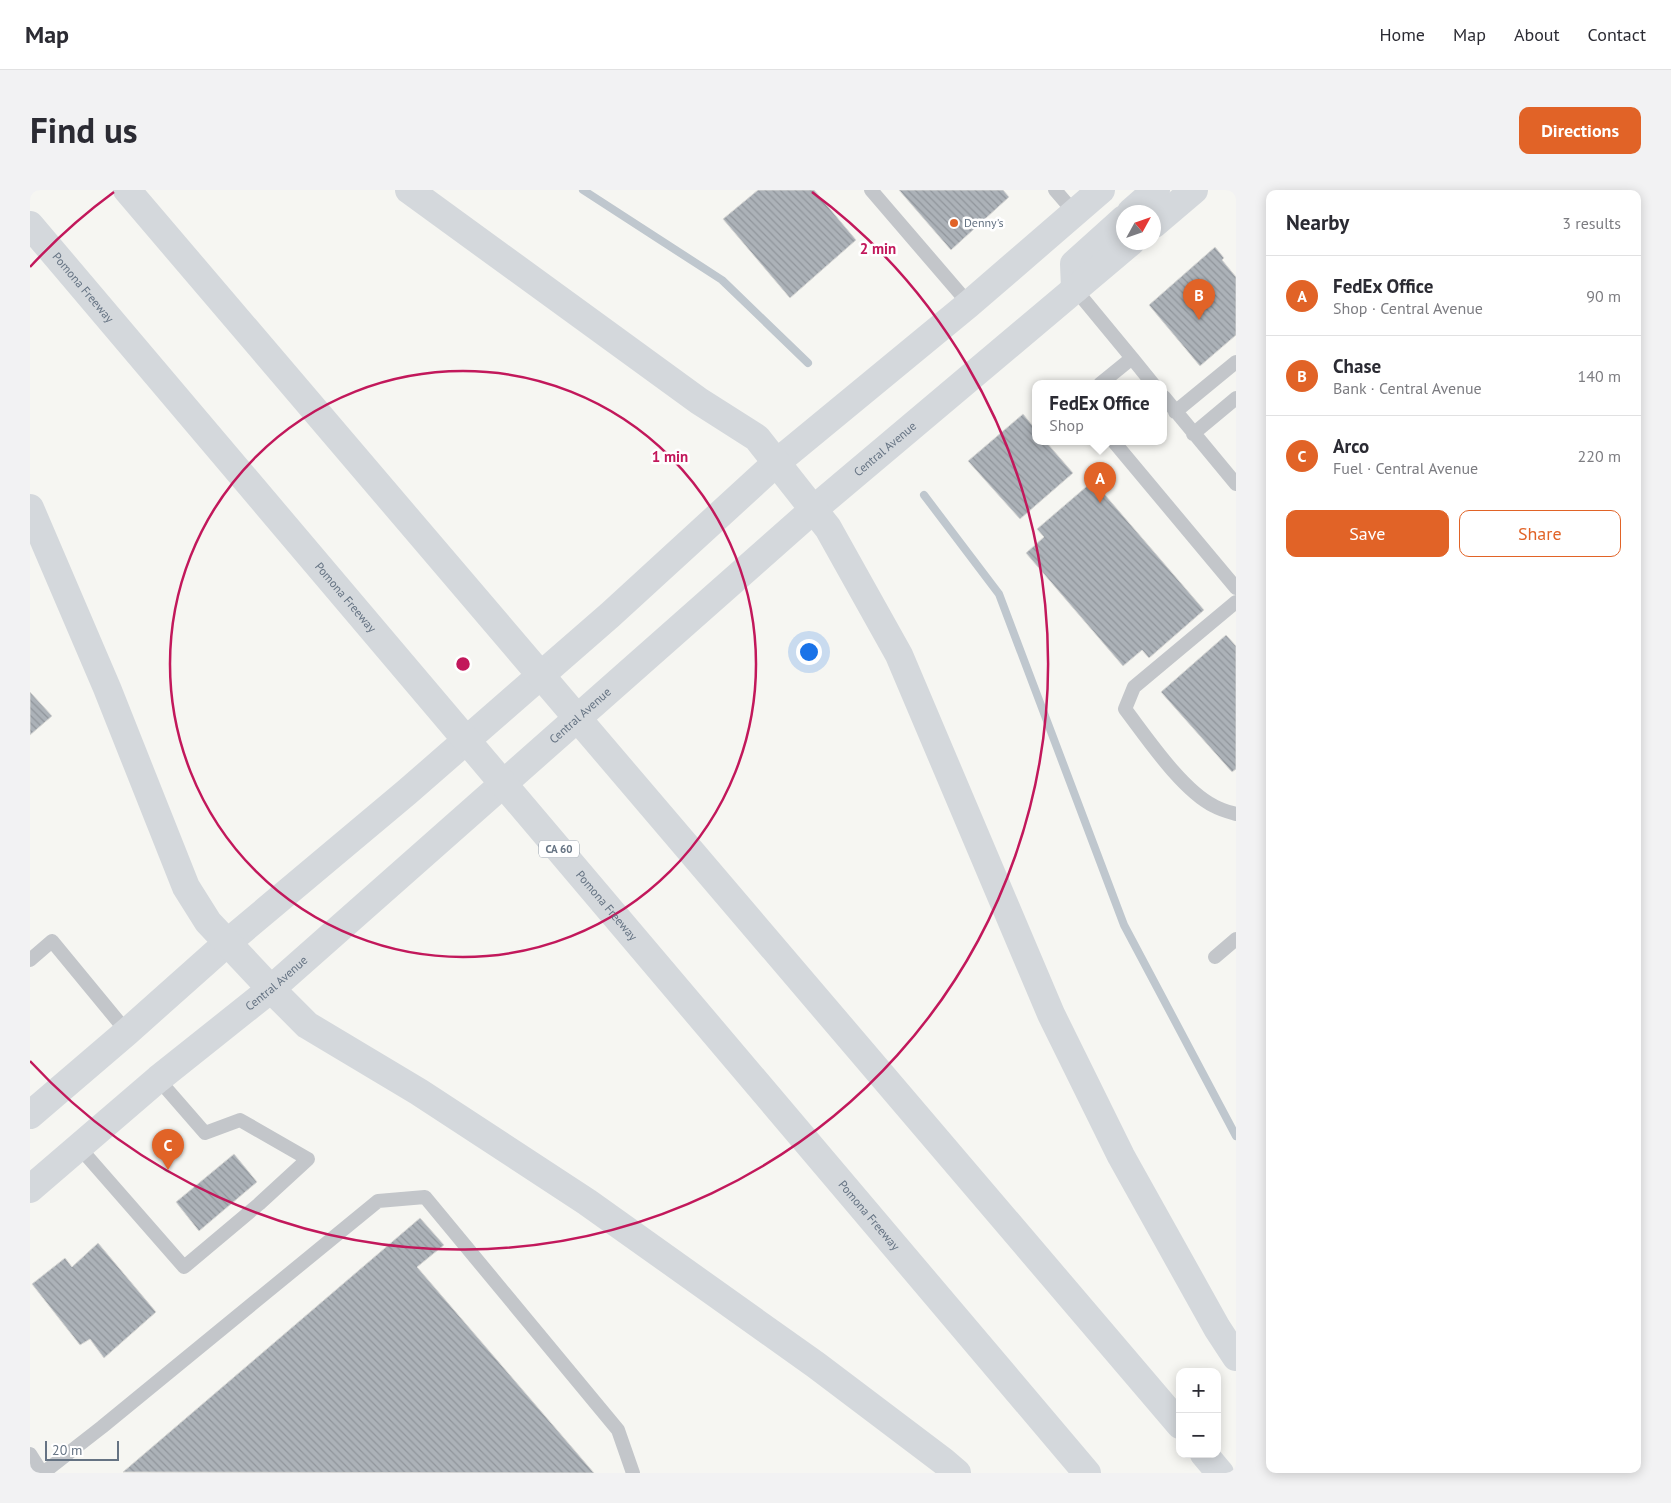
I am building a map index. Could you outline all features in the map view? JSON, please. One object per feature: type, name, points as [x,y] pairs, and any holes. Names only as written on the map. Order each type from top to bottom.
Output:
[{"type":"main road","points":[[127,190],[1176,1420]]},
{"type":"main road","points":[[409,190],[699,401],[756,438],[828,528],[899,654],[1052,1014],[1121,1156],[1217,1328],[1236,1357]]},
{"type":"main road","points":[[31,1111],[127,1032],[227,943],[407,792],[610,615],[776,463],[969,304],[1101,190]]},
{"type":"main road","points":[[1139,205],[1156,190]]},
{"type":"main road","points":[[1161,218],[1194,190]]},
{"type":"main road","name":"Pomona Freeway","points":[[30,226],[1087,1473]]},
{"type":"main road","points":[[1075,289],[1074,264],[1116,226]]},
{"type":"main road","name":"Central Avenue","points":[[30,1189],[158,1079],[270,989],[814,509],[1121,250]]},
{"type":"main road","points":[[30,508],[107,688],[186,887],[208,922],[270,989],[307,1025],[419,1092],[587,1202],[816,1365],[957,1473]]},
{"type":"main road","points":[[1207,1458],[1220,1473]]},
{"type":"lane","points":[[871,190],[969,304]]},
{"type":"lane","points":[[1055,190],[1074,212]]},
{"type":"lane","points":[[1075,289],[1150,380]]},
{"type":"lane","points":[[1105,380],[1132,358]]},
{"type":"lane","points":[[1175,412],[1236,362]]},
{"type":"lane","points":[[1193,434],[1236,398]]},
{"type":"lane","points":[[1167,401],[1236,484]]},
{"type":"lane","points":[[1117,445],[1236,588]]},
{"type":"lane","points":[[1236,602],[1134,687],[1126,709],[1153,746],[1190,789],[1214,806],[1236,814]]},
{"type":"lane","points":[[1215,957],[1236,940]]},
{"type":"lane","points":[[30,960],[52,941],[127,1032]]},
{"type":"lane","points":[[79,1147],[184,1267],[259,1204],[308,1159],[240,1120],[205,1132],[158,1079]]},
{"type":"lane","points":[[42,1473],[110,1421],[378,1200],[425,1197],[618,1430],[633,1473]]},
{"type":"lane","points":[[30,1454],[42,1473]]},
{"type":"lane","points":[[30,1468],[42,1473]]},
{"type":"building","points":[[758,190],[814,190],[856,240],[790,298],[723,219]]},
{"type":"building","name":"Denny's","points":[[899,190],[1003,190],[1009,197],[951,250]]},
{"type":"building","points":[[1215,247],[1224,258],[1222,260],[1236,277],[1236,335],[1200,366],[1149,305]]},
{"type":"building","points":[[1023,414],[1032,425],[1032,445],[1049,445],[1073,473],[1020,519],[968,461]]},
{"type":"building","points":[[1093,481],[1204,610],[1149,658],[1142,650],[1123,666],[1026,553],[1044,537],[1037,529]]},
{"type":"building","points":[[1226,635],[1236,646],[1236,769],[1232,772],[1161,692]]},
{"type":"building","points":[[30,692],[52,716],[30,735]]},
{"type":"building","points":[[234,1154],[257,1182],[199,1231],[176,1202]]},
{"type":"building","points":[[420,1218],[444,1245],[417,1267],[594,1473],[123,1472]]},
{"type":"building","points":[[98,1243],[156,1312],[104,1358],[90,1339],[80,1345],[32,1284],[65,1258],[72,1267]]},
{"type":"waterway","points":[[583,190],[722,280],[808,363]]},
{"type":"waterway","points":[[924,495],[999,594],[1124,925],[1236,1136]]},
{"type":"place","name":"Denny's","points":[[954,223]]},
{"type":"place","name":"Chase","points":[[1199,320]]},
{"type":"place","name":"FedEx Office","points":[[1100,503]]},
{"type":"place","name":"Arco","points":[[168,1170]]}]
